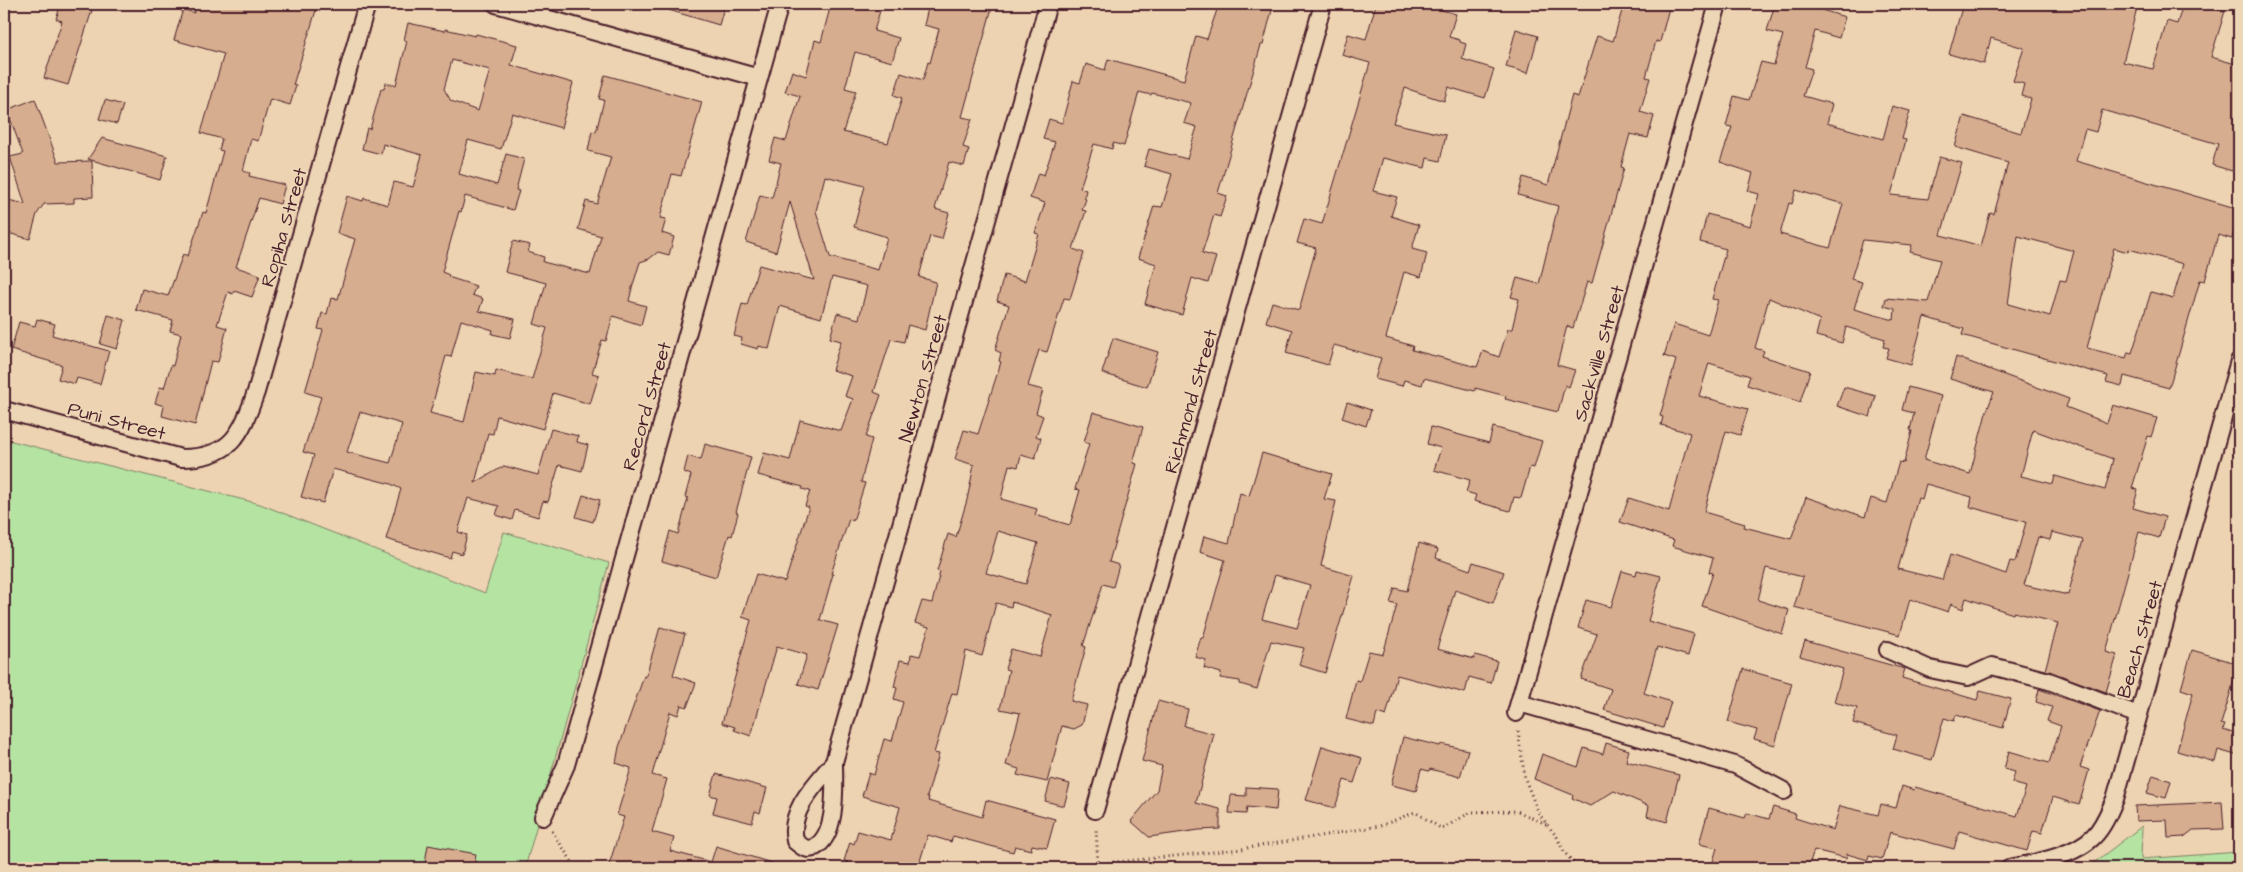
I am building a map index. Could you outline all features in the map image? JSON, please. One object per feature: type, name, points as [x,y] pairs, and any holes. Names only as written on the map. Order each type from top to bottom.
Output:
[{"type":"street","name":"Ropiha Street","points":[[219,451],[234,440],[246,423],[368,4]]},
{"type":"street","points":[[496,4],[759,78]]},
{"type":"street","name":"Record Street","points":[[543,817],[566,765],[780,4]]},
{"type":"street","name":"Newton Street","points":[[834,762],[804,800],[797,815],[793,833],[795,841],[806,849],[817,846],[826,836],[829,828],[833,812],[834,762],[1048,4]]},
{"type":"street","name":"Richmond Street","points":[[1095,810],[1323,4]]},
{"type":"street","name":"Sackville Street","points":[[1517,708],[1718,4]]},
{"type":"street","name":"Beach Street","points":[[2010,868],[2058,856],[2080,846],[2094,837],[2107,818],[2239,361]]},
{"type":"street","name":"Puni Street","points":[[4,410],[181,458],[202,458],[219,451]]},
{"type":"street","points":[[1888,650],[1930,668],[1968,677],[1992,666],[2040,678],[2138,715]]},
{"type":"street","points":[[1517,708],[1735,766],[1784,791]]},
{"type":"path","points":[[1517,708],[1525,779],[1539,814],[1557,837],[1564,852],[1578,868]]},
{"type":"path","points":[[1095,810],[1098,864]]},
{"type":"path","points":[[1081,868],[1098,864],[1242,850],[1380,826],[1415,812],[1442,829],[1471,812],[1517,810],[1548,825]]},
{"type":"path","points":[[543,817],[576,868]]},
{"type":"green space","points":[[4,439],[260,504],[485,593],[504,532],[609,563],[525,868],[4,868]]},
{"type":"green space","points":[[2142,826],[2141,859],[2239,852],[2239,868],[2087,868]]},
{"type":"building","points":[[61,4],[94,4],[68,85],[44,78],[62,21],[56,19]]},
{"type":"building","points":[[196,4],[318,4],[293,85],[296,86],[290,105],[270,99],[258,141],[251,139],[243,171],[250,173],[249,176],[285,185],[280,204],[259,198],[236,267],[260,275],[252,297],[234,291],[233,294],[228,292],[217,325],[227,328],[218,362],[211,361],[195,425],[162,416],[164,406],[155,403],[160,387],[164,388],[171,365],[173,366],[181,334],[170,331],[173,320],[136,310],[142,289],[168,296],[183,254],[188,256],[203,212],[206,213],[223,151],[219,150],[222,139],[201,133],[224,54],[174,40],[183,9],[194,13]]},
{"type":"building","points":[[662,4],[725,4],[719,25],[662,8]]},
{"type":"building","points":[[831,4],[882,4],[874,31],[899,38],[892,62],[855,52],[845,88],[856,91],[843,132],[888,143],[902,98],[894,95],[901,73],[923,80],[928,62],[930,63],[939,29],[924,25],[929,4],[993,4],[962,117],[972,119],[963,147],[969,149],[964,166],[949,162],[935,209],[949,213],[942,239],[930,236],[919,277],[936,282],[925,330],[908,325],[904,342],[891,339],[874,392],[881,395],[866,437],[872,439],[861,482],[865,483],[853,521],[849,519],[831,574],[833,574],[820,620],[838,625],[818,690],[798,684],[807,655],[777,646],[751,736],[734,730],[735,727],[722,723],[751,620],[742,617],[756,574],[785,582],[809,507],[805,506],[810,491],[802,489],[803,487],[758,475],[764,453],[790,460],[800,420],[841,431],[853,399],[845,396],[852,376],[832,370],[841,341],[830,338],[837,313],[859,319],[867,286],[832,277],[821,318],[780,306],[769,349],[759,346],[758,349],[741,344],[742,338],[734,336],[742,304],[747,305],[759,265],[814,280],[790,202],[776,252],[746,242],[760,195],[772,198],[781,163],[769,160],[775,138],[786,141],[800,96],[785,92],[792,71],[806,76],[815,40],[821,42]],"holes":[[[825,176],[865,186],[854,227],[887,237],[878,270],[830,257],[816,211]]]},
{"type":"building","points":[[1219,4],[1245,4],[1272,10],[1218,193],[1227,196],[1220,217],[1214,215],[1202,253],[1216,257],[1208,283],[1192,278],[1182,315],[1145,304],[1156,264],[1138,258],[1154,206],[1162,207],[1172,174],[1144,166],[1149,149],[1187,159],[1197,127],[1184,123],[1191,103],[1152,93],[1151,95],[1139,92],[1124,146],[1113,143],[1112,149],[1094,144],[1080,188],[1086,190],[1084,198],[1086,199],[1082,210],[1086,211],[1073,249],[1084,253],[1070,299],[1064,298],[1047,352],[1039,350],[1028,386],[1043,390],[1036,413],[1043,416],[1036,436],[1041,438],[1035,459],[1021,455],[1018,467],[1009,465],[1001,499],[1037,509],[1035,515],[1070,525],[1080,490],[1075,489],[1089,444],[1084,442],[1093,412],[1143,427],[1133,463],[1137,464],[1109,562],[1119,565],[1113,587],[1103,584],[1083,646],[1086,647],[1071,701],[1087,705],[1082,725],[1074,729],[1062,726],[1047,782],[1017,775],[1019,769],[1006,765],[1020,713],[1000,709],[1009,670],[1005,669],[1011,649],[1040,657],[1052,615],[1012,602],[1011,607],[996,603],[982,656],[966,651],[957,694],[952,693],[934,753],[939,754],[927,797],[929,797],[928,801],[982,817],[986,800],[1055,819],[1047,848],[1032,845],[1031,850],[1015,846],[1013,852],[953,836],[951,842],[928,835],[919,864],[914,868],[846,868],[848,862],[844,861],[850,842],[854,844],[858,831],[891,840],[900,807],[862,796],[869,773],[874,775],[884,739],[892,741],[903,702],[894,699],[897,688],[894,687],[900,660],[910,662],[911,654],[920,656],[929,627],[915,623],[922,601],[932,603],[940,572],[937,571],[948,534],[956,537],[967,500],[974,465],[955,459],[964,430],[978,434],[1001,362],[999,361],[1001,353],[995,350],[1009,305],[997,301],[1004,275],[1025,281],[1039,234],[1035,233],[1045,203],[1030,198],[1038,173],[1044,175],[1055,142],[1043,139],[1049,119],[1062,123],[1073,81],[1080,83],[1086,64],[1105,70],[1108,59],[1184,80],[1196,36],[1207,39]],"holes":[[[998,531],[1038,543],[1026,584],[986,573]]]},
{"type":"building","points":[[1376,4],[1444,4],[1442,10],[1456,14],[1449,37],[1466,44],[1462,59],[1494,69],[1485,98],[1448,87],[1444,101],[1405,88],[1393,123],[1446,135],[1440,161],[1427,158],[1425,168],[1383,158],[1373,191],[1397,197],[1391,216],[1419,225],[1412,249],[1427,253],[1421,277],[1404,272],[1386,338],[1413,346],[1412,350],[1477,367],[1483,351],[1499,357],[1508,329],[1512,329],[1519,299],[1511,297],[1517,278],[1539,284],[1558,206],[1518,195],[1523,177],[1548,185],[1572,95],[1578,97],[1597,36],[1613,41],[1624,4],[1670,4],[1660,42],[1656,41],[1646,77],[1650,78],[1640,112],[1654,116],[1648,138],[1630,134],[1621,167],[1624,168],[1592,283],[1587,282],[1573,328],[1567,326],[1557,365],[1575,370],[1569,387],[1565,385],[1558,412],[1505,399],[1506,396],[1475,388],[1475,391],[1424,378],[1422,385],[1404,380],[1402,386],[1375,379],[1381,358],[1334,345],[1328,365],[1286,353],[1292,330],[1266,322],[1272,302],[1299,310],[1316,248],[1297,243],[1304,219],[1322,224],[1370,63],[1342,55],[1348,34],[1366,39]]},
{"type":"building","points":[[1775,4],[1813,4],[1812,7],[1845,17],[1839,38],[1815,31],[1805,67],[1812,69],[1803,96],[1832,104],[1827,123],[1883,139],[1892,106],[1910,111],[1902,139],[1906,140],[1891,195],[1928,199],[1939,157],[1962,163],[1941,235],[1981,246],[1990,213],[1994,214],[2008,163],[1955,147],[1964,116],[2021,133],[2031,99],[2021,96],[2024,84],[2013,81],[2024,48],[1991,38],[1984,64],[1949,54],[1963,4],[2138,4],[2123,62],[2153,69],[2167,21],[2177,24],[2183,4],[2200,4],[2225,11],[2211,57],[2239,65],[2239,173],[2212,165],[2218,144],[2102,110],[2096,132],[2085,129],[2076,161],[2239,209],[2232,239],[2218,235],[2205,281],[2200,280],[2169,388],[2124,376],[2122,386],[2106,382],[2108,376],[1962,335],[1964,329],[1924,317],[1911,365],[1886,358],[1889,348],[1883,347],[1885,339],[1846,327],[1842,343],[1816,336],[1820,320],[1769,298],[1755,348],[1764,351],[1762,356],[1810,371],[1800,402],[1747,385],[1750,376],[1709,363],[1699,396],[1748,409],[1740,435],[1726,431],[1704,512],[1745,524],[1744,527],[1791,539],[1806,497],[1865,517],[1871,498],[1887,503],[1899,462],[1904,463],[1912,431],[1910,430],[1914,413],[1902,410],[1908,387],[1941,396],[1924,460],[1970,474],[1986,413],[1994,392],[1950,379],[1956,357],[2069,399],[2066,407],[2107,423],[2113,405],[2157,418],[2151,437],[2148,436],[2132,488],[2138,490],[2133,508],[2165,517],[2159,538],[2139,532],[2106,652],[2117,655],[2106,692],[2045,670],[2058,623],[2014,612],[2013,614],[1966,598],[1963,609],[1951,604],[1948,612],[1910,599],[1900,635],[1794,607],[1803,577],[1766,568],[1758,600],[1789,610],[1782,634],[1702,606],[1713,573],[1709,572],[1713,558],[1672,546],[1674,540],[1620,522],[1629,498],[1669,511],[1690,433],[1661,425],[1663,417],[1660,416],[1676,360],[1664,356],[1674,324],[1708,335],[1718,300],[1712,299],[1726,249],[1700,242],[1707,214],[1750,226],[1759,194],[1748,191],[1753,173],[1720,162],[1732,127],[1726,126],[1734,96],[1749,100],[1761,62],[1774,65],[1783,35],[1767,31]],"holes":[[[1796,190],[1843,204],[1830,248],[1780,234],[1789,203],[1792,204]],[[2018,236],[2074,251],[2066,281],[2060,280],[2050,316],[2008,304]],[[1863,240],[1912,245],[1910,252],[1940,260],[1928,302],[1886,298],[1884,306],[1895,309],[1894,320],[1854,309],[1862,282],[1851,279]],[[2114,248],[2128,252],[2129,249],[2183,264],[2173,298],[2151,292],[2132,353],[2128,352],[2126,358],[2087,348]],[[2033,430],[2113,459],[2105,490],[2055,476],[2053,484],[2021,476]],[[1926,484],[1972,497],[1970,507],[2026,522],[2015,562],[2010,561],[2006,574],[1950,555],[1942,580],[1898,569],[1918,498],[1922,499]],[[2052,532],[2083,540],[2068,595],[2024,585],[2038,537],[2050,540]]]},
{"type":"building","points":[[408,23],[475,36],[476,34],[517,45],[511,65],[573,83],[561,128],[512,113],[501,149],[468,140],[459,174],[497,185],[506,154],[524,159],[516,190],[519,191],[513,210],[465,196],[442,272],[449,275],[448,277],[476,286],[472,295],[483,299],[479,311],[515,319],[510,338],[492,334],[493,330],[461,320],[451,357],[446,356],[430,413],[464,422],[476,372],[495,376],[496,370],[532,379],[547,328],[534,324],[546,283],[505,272],[513,241],[530,245],[528,252],[544,257],[543,262],[590,274],[601,236],[578,229],[586,201],[597,204],[611,157],[588,151],[592,131],[596,132],[604,100],[599,99],[605,75],[702,102],[681,176],[672,174],[660,218],[666,219],[662,233],[674,237],[669,255],[658,252],[649,259],[640,262],[632,288],[629,301],[646,306],[641,325],[613,316],[606,341],[602,340],[592,373],[599,375],[590,404],[553,393],[543,429],[497,416],[493,434],[488,433],[475,483],[504,466],[538,475],[551,429],[578,436],[577,442],[588,445],[582,471],[559,465],[548,502],[543,501],[538,517],[515,510],[512,520],[496,515],[499,506],[468,498],[458,532],[467,535],[462,554],[452,551],[450,558],[386,539],[401,489],[391,484],[333,469],[323,503],[301,497],[314,455],[303,452],[321,397],[305,392],[323,330],[318,329],[322,313],[327,314],[331,298],[338,299],[355,239],[337,233],[347,196],[363,201],[364,198],[388,205],[394,182],[413,187],[422,155],[383,144],[381,154],[362,149],[367,128],[370,129],[381,89],[384,89],[386,83],[396,85],[407,41],[404,40]],"holes":[[[452,60],[490,70],[478,111],[451,101],[444,89]],[[360,412],[402,424],[390,463],[347,452]]]},
{"type":"building","points":[[1516,29],[1538,36],[1528,73],[1506,67]]},
{"type":"building","points":[[35,99],[58,162],[92,161],[93,197],[74,198],[74,203],[44,204],[37,214],[30,239],[4,232],[4,199],[25,204],[10,157],[23,154],[7,110]]},
{"type":"building","points":[[105,100],[123,105],[117,124],[99,119]]},
{"type":"building","points":[[102,138],[167,156],[160,180],[88,159]]},
{"type":"building","points":[[108,315],[125,320],[117,349],[100,344]]},
{"type":"building","points":[[37,319],[55,324],[52,335],[109,351],[100,384],[77,378],[75,384],[58,379],[62,365],[11,350],[19,322],[35,326]]},
{"type":"building","points":[[1113,338],[1158,352],[1147,387],[1102,373]]},
{"type":"building","points":[[1844,387],[1876,396],[1870,417],[1837,406]]},
{"type":"building","points":[[1347,402],[1371,410],[1366,426],[1342,418]]},
{"type":"building","points":[[1431,427],[1489,443],[1493,427],[1542,441],[1534,468],[1530,467],[1521,498],[1514,497],[1510,511],[1474,501],[1476,495],[1466,492],[1470,480],[1434,470],[1441,448],[1427,444]]},
{"type":"building","points":[[705,444],[751,457],[736,512],[738,513],[732,536],[729,535],[716,577],[662,561],[670,531],[678,534],[688,498],[685,497],[691,475],[684,472],[688,456],[701,460]]},
{"type":"building","points":[[1262,453],[1332,474],[1324,499],[1336,501],[1321,566],[1354,576],[1325,673],[1299,665],[1304,648],[1271,641],[1257,689],[1240,684],[1240,681],[1220,678],[1221,673],[1204,668],[1206,660],[1195,657],[1201,637],[1203,638],[1225,560],[1200,552],[1204,536],[1229,543],[1240,493],[1249,496]],"holes":[[[1275,575],[1310,585],[1297,628],[1262,619]]]},
{"type":"building","points":[[583,495],[600,500],[593,522],[576,517]]},
{"type":"building","points":[[1419,543],[1438,549],[1436,558],[1470,570],[1473,562],[1504,572],[1493,603],[1455,590],[1437,649],[1474,659],[1475,655],[1497,661],[1491,683],[1469,677],[1465,693],[1397,675],[1386,716],[1377,713],[1374,726],[1346,719],[1356,680],[1360,681],[1369,651],[1383,654],[1397,605],[1390,603],[1395,588],[1407,591]]},
{"type":"building","points":[[1637,570],[1661,576],[1648,621],[1694,634],[1688,656],[1657,647],[1644,693],[1671,702],[1663,728],[1604,710],[1611,689],[1581,679],[1597,634],[1578,628],[1586,600],[1611,607],[1622,571],[1636,575]]},
{"type":"building","points":[[660,627],[685,634],[673,675],[696,683],[687,707],[681,705],[678,715],[670,712],[652,775],[667,779],[652,832],[674,838],[670,851],[711,862],[716,846],[775,864],[774,868],[608,868],[624,817],[617,815],[631,768],[616,763],[619,747],[644,676],[646,676]]},
{"type":"building","points":[[1805,641],[1905,669],[1902,678],[1977,700],[1980,691],[2011,699],[2003,728],[1956,715],[1954,721],[1944,718],[1932,760],[1893,749],[1897,735],[1853,723],[1857,708],[1834,702],[1843,669],[1800,656]]},
{"type":"building","points":[[2192,650],[2239,664],[2221,724],[2225,725],[2223,730],[2239,735],[2239,756],[2218,750],[2215,762],[2177,751],[2193,693],[2181,689]]},
{"type":"building","points":[[1743,669],[1792,683],[1775,745],[1754,739],[1757,730],[1728,722]]},
{"type":"building","points":[[2039,689],[2100,711],[2080,767],[2089,770],[2079,805],[2053,797],[2042,833],[2033,831],[2027,851],[1959,831],[1954,849],[1890,832],[1882,859],[1869,856],[1868,860],[1847,854],[1846,858],[1814,850],[1808,868],[1711,868],[1717,848],[1699,844],[1709,808],[1745,818],[1747,813],[1769,819],[1773,807],[1796,814],[1795,818],[1833,830],[1840,806],[1878,815],[1881,804],[1896,808],[1902,786],[1914,790],[1915,787],[2017,816],[2026,787],[2012,783],[2015,772],[2004,769],[2009,751],[2049,763],[2061,726],[2047,721],[2052,707],[2036,702]]},
{"type":"building","points":[[1158,701],[1188,709],[1184,726],[1214,734],[1196,803],[1220,809],[1220,829],[1149,837],[1131,821],[1157,790],[1162,766],[1142,761]]},
{"type":"building","points":[[1403,737],[1440,746],[1441,744],[1468,750],[1460,777],[1430,769],[1429,771],[1421,769],[1416,791],[1391,785]]},
{"type":"building","points":[[1606,743],[1629,750],[1626,761],[1679,775],[1667,822],[1647,816],[1649,806],[1614,791],[1590,806],[1572,798],[1573,795],[1534,779],[1542,754],[1578,767],[1584,748],[1603,754]]},
{"type":"building","points":[[1322,746],[1362,758],[1354,783],[1344,780],[1335,808],[1306,800]]},
{"type":"building","points":[[716,774],[767,788],[760,813],[755,811],[752,823],[713,813],[717,797],[710,795]]},
{"type":"building","points":[[2153,775],[2171,781],[2166,798],[2147,793]]},
{"type":"building","points":[[1051,779],[1070,784],[1064,806],[1045,801]]},
{"type":"building","points":[[1246,787],[1278,789],[1276,810],[1247,807],[1246,814],[1229,813],[1231,795],[1246,796]]},
{"type":"building","points":[[2222,802],[2224,829],[2193,830],[2184,837],[2168,838],[2167,820],[2136,821],[2135,806]]},
{"type":"building","points":[[428,845],[476,854],[474,868],[424,868]]}]
